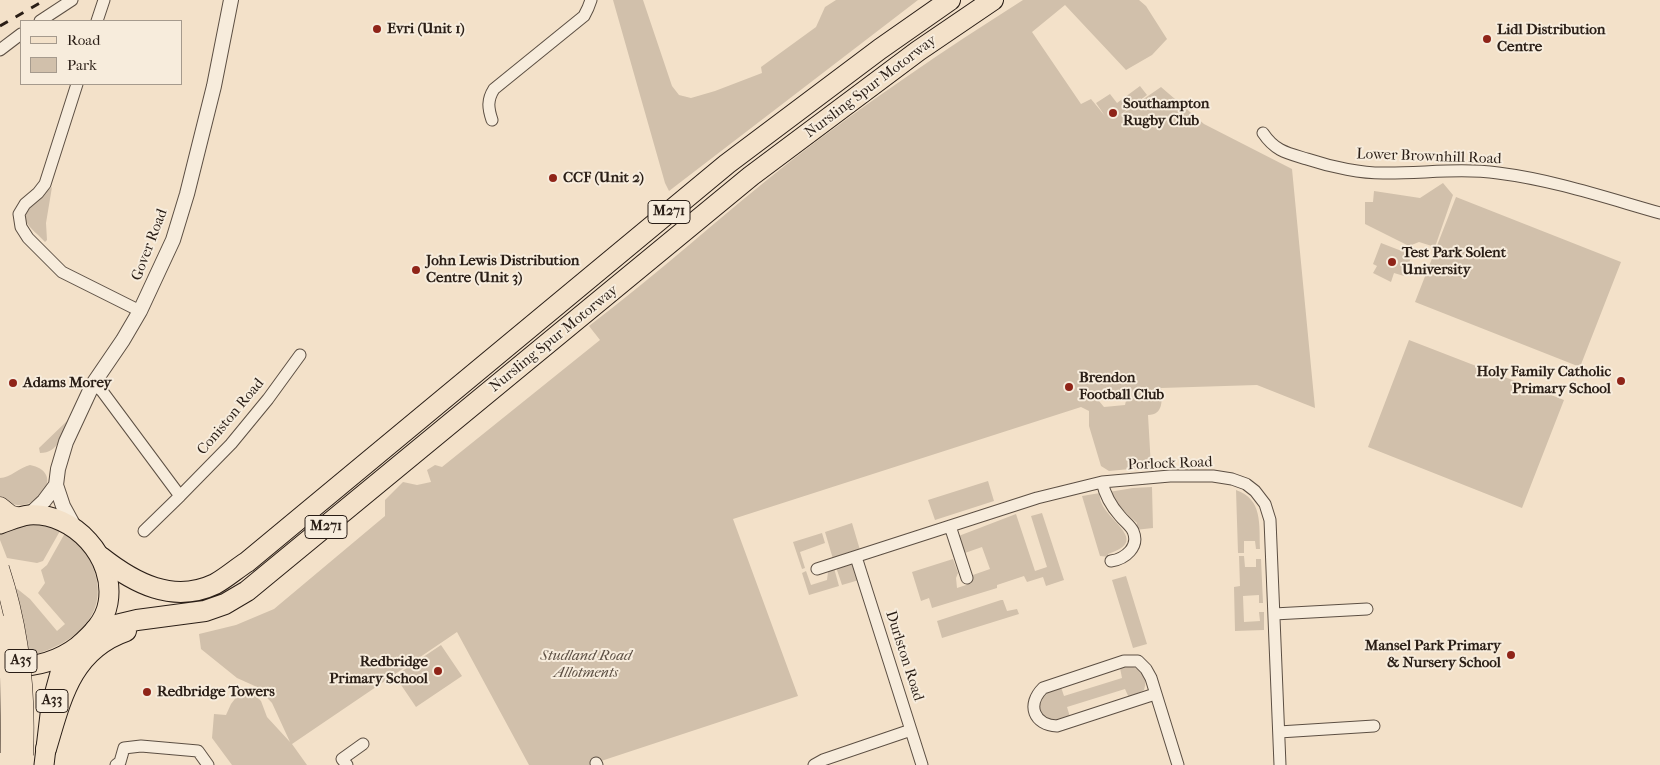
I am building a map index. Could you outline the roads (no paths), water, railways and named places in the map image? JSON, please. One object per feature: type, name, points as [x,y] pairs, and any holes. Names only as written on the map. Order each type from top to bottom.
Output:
[{"type":"highway","name":"Nursling Spur Motorway","points":[[101,557],[119,571],[137,581],[160,590],[186,591],[203,588],[218,582],[247,562],[727,164],[880,49],[950,0]]},
{"type":"highway","name":"Nursling Spur Motorway","points":[[95,630],[138,620],[205,611],[233,599],[254,586],[752,176],[918,50],[994,0]]},
{"type":"highway","points":[[0,524],[24,516],[46,516],[74,528],[92,545],[101,557],[109,595],[105,613],[95,630],[65,655],[56,660],[34,665],[0,666]]},
{"type":"highway","name":"M271","points":[[45,757],[65,688],[78,666],[93,649],[106,640],[125,632],[142,627],[179,621],[205,611]]},
{"type":"highway","name":"A33","points":[[45,757],[51,706],[65,655]]},
{"type":"main road","points":[[0,506],[10,514],[24,516]]},
{"type":"main road","name":"A35","points":[[0,568],[15,621],[21,660],[17,760]]},
{"type":"main road","name":"A35","points":[[0,624],[9,676],[17,760]]},
{"type":"street","points":[[42,20],[72,0]]},
{"type":"street","points":[[97,20],[104,0]]},
{"type":"street","name":"Gover Road","points":[[74,528],[63,506],[56,484],[58,469],[66,442],[93,384],[124,340],[140,311],[173,240],[187,194],[214,86],[231,0]]},
{"type":"street","points":[[492,120],[488,102],[494,89],[584,16],[591,0]]},
{"type":"street","points":[[0,50],[20,35]]},
{"type":"street","points":[[77,85],[45,184],[25,204],[19,214],[20,227],[28,238],[62,272],[140,311]]},
{"type":"street","name":"Lower Brownhill Road","points":[[1263,133],[1270,144],[1280,151],[1328,166],[1386,174],[1460,171],[1497,173],[1544,181],[1660,213]]},
{"type":"street","name":"Coniston Road","points":[[144,531],[231,444],[300,355]]},
{"type":"street","points":[[93,384],[102,391],[180,496]]},
{"type":"street","name":"Porlock Road","points":[[817,569],[1036,498],[1102,482],[1170,476],[1213,476],[1246,484],[1256,491],[1265,504],[1270,520],[1280,765]]},
{"type":"street","points":[[1102,482],[1104,494],[1133,530],[1135,538],[1133,548],[1126,563],[1111,561]]},
{"type":"street","name":"Gover Road","points":[[24,516],[44,501],[56,484]]},
{"type":"street","points":[[950,526],[969,571]]},
{"type":"street","name":"Durlston Road","points":[[856,557],[922,765]]},
{"type":"street","points":[[1274,614],[1368,609]]},
{"type":"street","points":[[1155,694],[1057,726],[1047,725],[1038,719],[1033,706],[1036,695],[1043,688],[1124,661],[1138,661],[1151,678],[1178,765]]},
{"type":"street","points":[[1279,732],[1374,726]]},
{"type":"street","points":[[814,765],[823,760],[911,730]]},
{"type":"street","points":[[341,763],[363,744]]},
{"type":"street","points":[[116,765],[120,762],[124,748],[141,746],[198,751],[208,765]]},
{"type":"railway","points":[[0,26],[45,0]]},
{"type":"place","name":"Evri (Unit 1)","points":[[377,29]]},
{"type":"place","name":"Lidl Distribution Centre","points":[[1487,39]]},
{"type":"place","name":"Southampton Rugby Club","points":[[1113,113]]},
{"type":"place","name":"CCF (Unit 2)","points":[[553,178]]},
{"type":"place","name":"Test Park Solent University","points":[[1392,262]]},
{"type":"place","name":"John Lewis Distribution Centre (Unit 3)","points":[[416,270]]},
{"type":"place","name":"Holy Family Catholic Primary School","points":[[1621,381]]},
{"type":"place","name":"Adams Morey","points":[[13,383]]},
{"type":"place","name":"Brendon Football Club","points":[[1069,387]]},
{"type":"place","name":"Mansel Park Primary & Nursery School","points":[[1511,655]]},
{"type":"place","name":"Redbridge Primary School","points":[[438,671]]},
{"type":"place","name":"Redbridge Towers","points":[[147,692]]},
{"type":"park label","name":"Studland Road Allotments","points":[[586,664]]}]
